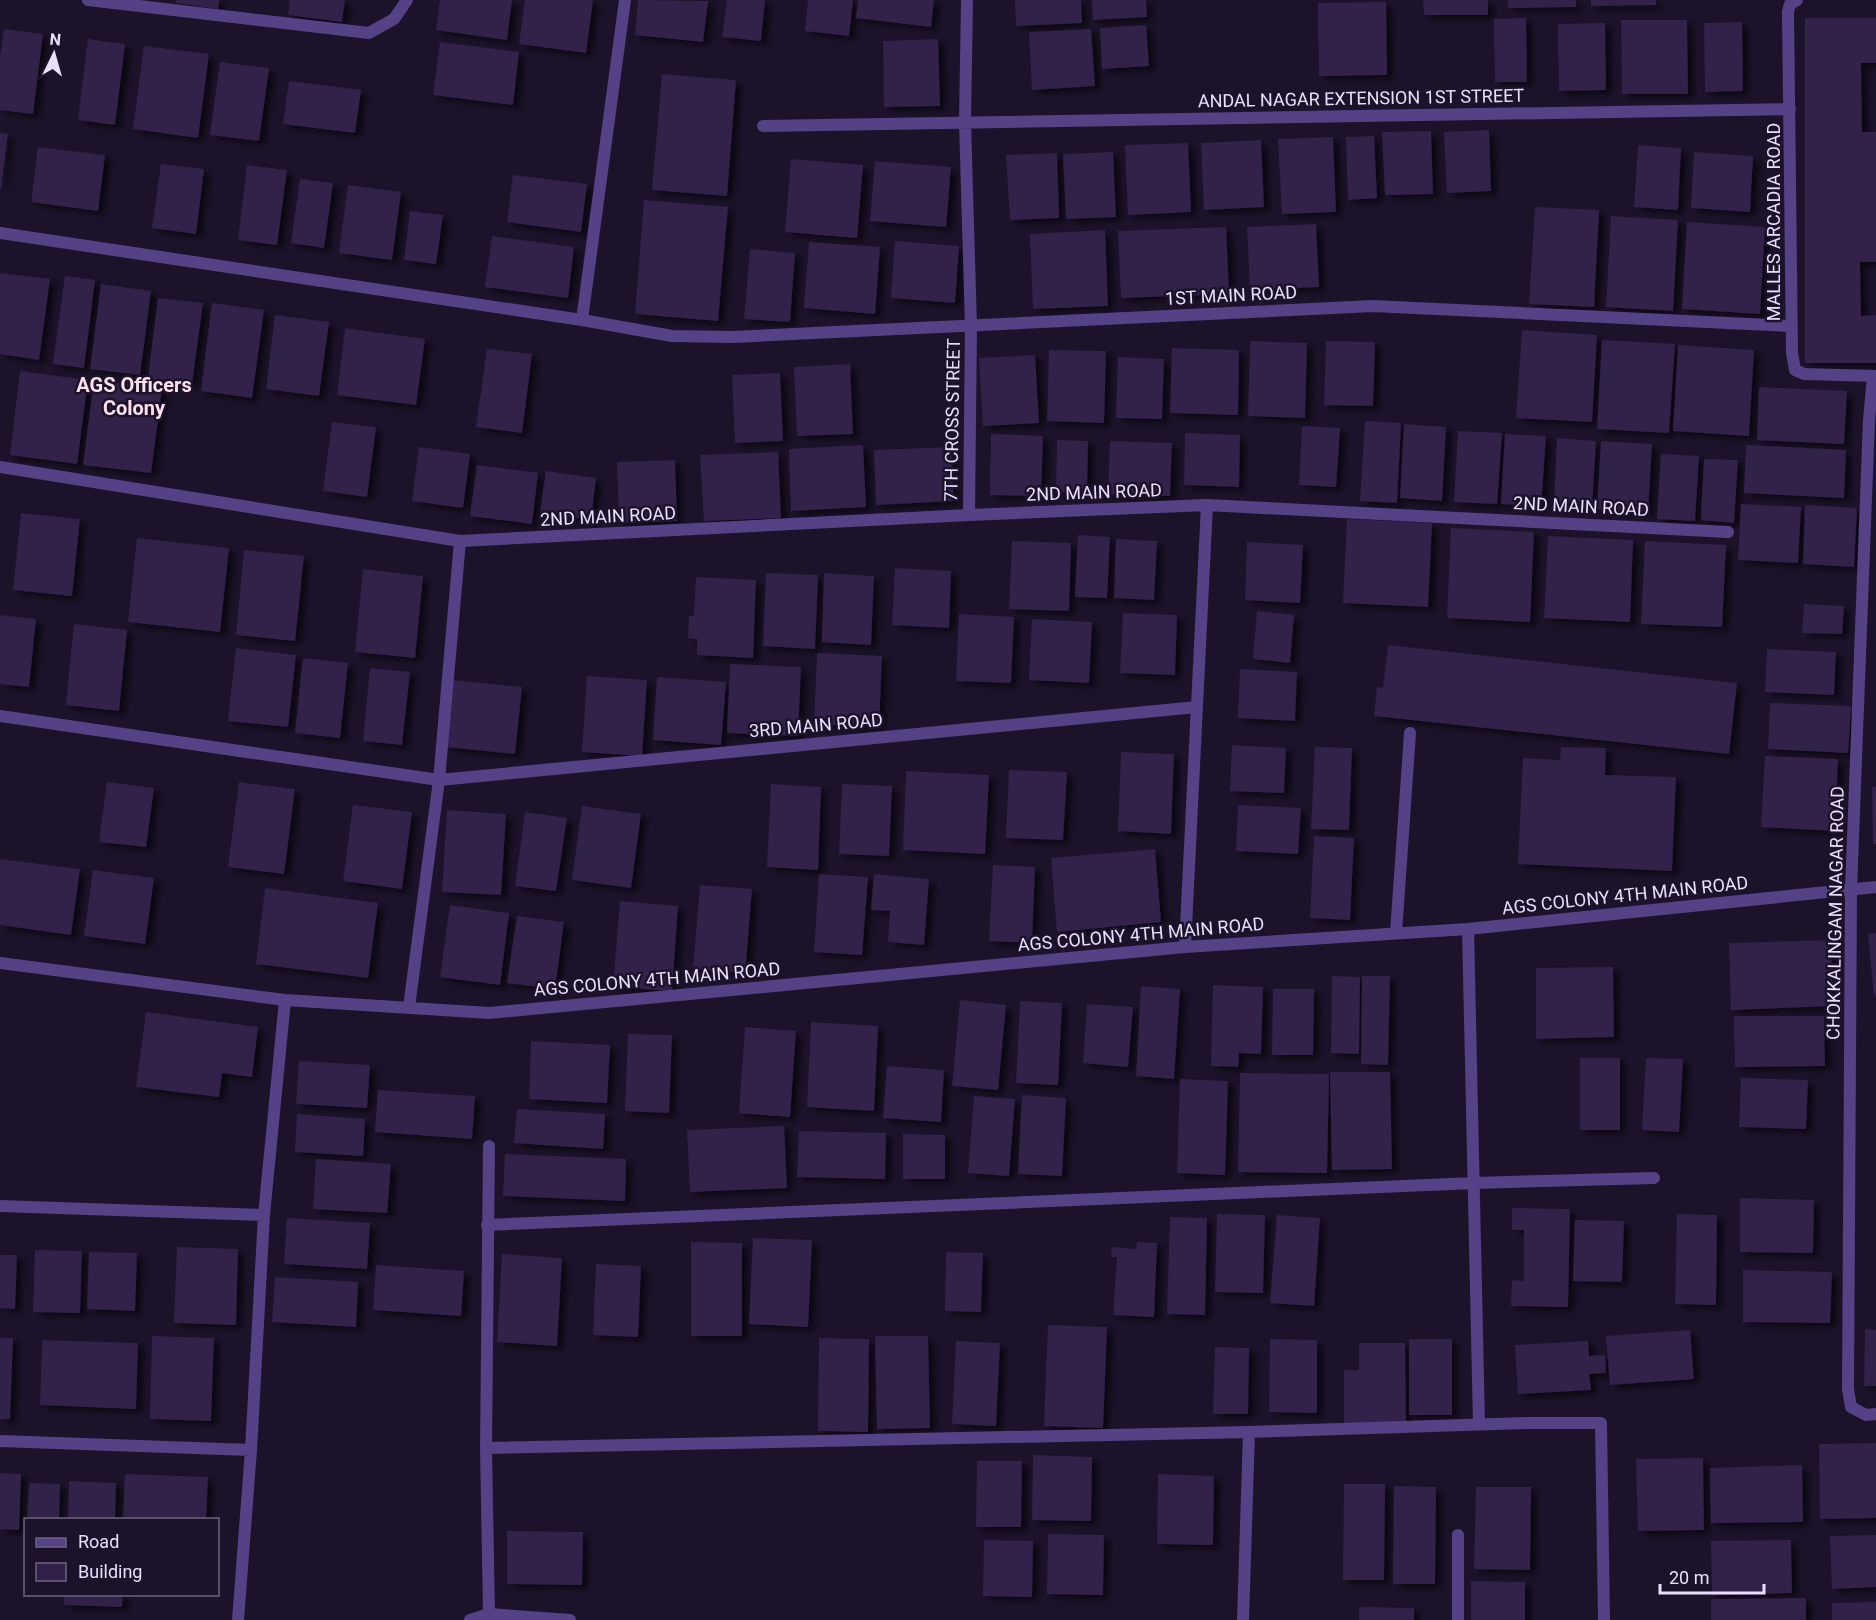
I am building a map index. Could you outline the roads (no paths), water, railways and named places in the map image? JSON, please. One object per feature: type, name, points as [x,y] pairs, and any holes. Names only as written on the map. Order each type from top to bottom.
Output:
[{"type":"street","points":[[88,0],[369,33],[394,20],[407,0]]},
{"type":"street","points":[[582,320],[625,0]]},
{"type":"street","name":"7TH CROSS STREET","points":[[967,0],[965,122],[971,326],[969,515]]},
{"type":"street","name":"MALLES ARCADIA ROAD","points":[[1797,0],[1790,4],[1788,12],[1792,353],[1796,370],[1804,374],[1875,376],[1869,420]]},
{"type":"street","name":"ANDAL NAGAR EXTENSION 1ST STREET","points":[[762,126],[1790,109]]},
{"type":"street","name":"1ST MAIN ROAD","points":[[0,233],[582,320],[672,336],[733,337],[1373,306],[1791,326]]},
{"type":"street","name":"CHOKKALINGAM NAGAR ROAD","points":[[1869,420],[1851,890],[1848,1389],[1851,1407],[1866,1414],[1876,1414]]},
{"type":"street","name":"2ND MAIN ROAD","points":[[0,467],[460,541],[1207,505],[1728,532]]},
{"type":"street","points":[[1185,947],[1207,505]]},
{"type":"street","points":[[409,1007],[439,780],[460,541]]},
{"type":"street","name":"3RD MAIN ROAD","points":[[0,716],[439,780],[1197,707]]},
{"type":"street","points":[[1396,933],[1410,733]]},
{"type":"street","name":"AGS COLONY 4TH MAIN ROAD","points":[[0,963],[285,1000],[489,1012],[1185,947],[1468,929],[1876,887]]},
{"type":"street","points":[[1468,929],[1479,1424]]},
{"type":"street","points":[[238,1620],[251,1450],[264,1215],[285,1000]]},
{"type":"street","points":[[489,1146],[486,1448],[489,1614]]},
{"type":"street","points":[[487,1225],[1474,1183],[1654,1178]]},
{"type":"street","points":[[0,1206],[264,1215]]},
{"type":"street","points":[[486,1448],[1250,1432],[1479,1424],[1601,1424],[1604,1620]]},
{"type":"street","points":[[1243,1620],[1250,1432]]},
{"type":"street","points":[[0,1441],[251,1450]]},
{"type":"street","points":[[1458,1535],[1458,1620]]},
{"type":"street","points":[[470,1620],[489,1614],[570,1620]]},
{"type":"district","name":"AGS Officers Colony","points":[[134,396]]}]
